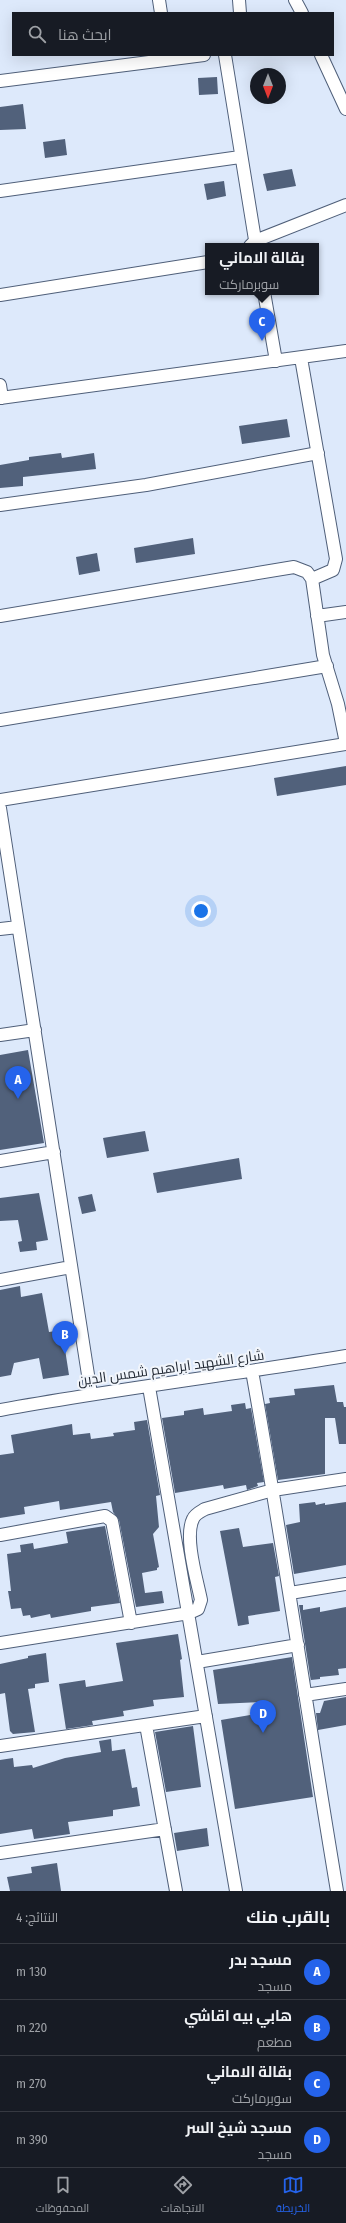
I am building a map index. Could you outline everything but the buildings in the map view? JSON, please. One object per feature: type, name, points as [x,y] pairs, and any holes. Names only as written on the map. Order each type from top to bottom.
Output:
[{"type":"street","points":[[160,0],[161,12]]},
{"type":"street","points":[[239,0],[240,12]]},
{"type":"street","points":[[295,0],[301,12]]},
{"type":"street","points":[[0,81],[167,57],[186,56]]},
{"type":"street","points":[[225,56],[253,243]]},
{"type":"street","points":[[322,56],[346,109]]},
{"type":"street","points":[[0,191],[240,157]]},
{"type":"street","points":[[255,243],[346,205]]},
{"type":"street","points":[[0,295],[205,262]]},
{"type":"street","points":[[265,295],[276,361]]},
{"type":"street","points":[[0,385],[1,398],[346,351]]},
{"type":"street","points":[[301,358],[336,565],[327,574],[312,579]]},
{"type":"street","points":[[0,505],[146,485],[318,453]]},
{"type":"street","points":[[0,616],[294,567],[307,572],[312,579],[323,655],[346,743],[0,800]]},
{"type":"street","points":[[317,616],[346,612]]},
{"type":"street","points":[[0,720],[327,666]]},
{"type":"street","points":[[0,808],[91,1394]]},
{"type":"street","points":[[0,929],[18,927]]},
{"type":"street","points":[[0,1035],[35,1030]]},
{"type":"street","points":[[0,1161],[54,1152]]},
{"type":"street","points":[[0,1280],[72,1267]]},
{"type":"street","name":"شارع الشهيد ابراهيم شمس الدين","points":[[0,1410],[91,1394],[149,1387],[346,1356]]},
{"type":"street","points":[[252,1371],[290,1592],[304,1695],[337,1891]]},
{"type":"street","points":[[149,1387],[169,1511],[189,1613],[236,1891]]},
{"type":"street","points":[[0,1643],[131,1623],[189,1613],[198,1609],[201,1605],[190,1539],[192,1521],[196,1514],[205,1509],[273,1490],[346,1478]]},
{"type":"street","points":[[0,1535],[105,1516],[109,1517],[112,1520],[131,1623]]},
{"type":"street","points":[[290,1592],[346,1584]]},
{"type":"street","points":[[197,1662],[298,1645]]},
{"type":"street","points":[[304,1695],[346,1689]]},
{"type":"street","points":[[0,1746],[206,1716]]},
{"type":"street","points":[[146,1725],[176,1891]]},
{"type":"street","points":[[0,1853],[165,1829]]},
{"type":"place","name":"بقالة الاماني","points":[[262,341]]},
{"type":"place","name":"مسجد بدر","points":[[18,1099]]},
{"type":"place","name":"هابي بيه اقاشي","points":[[65,1354]]},
{"type":"place","name":"مسجد شيخ السر","points":[[263,1733]]}]
